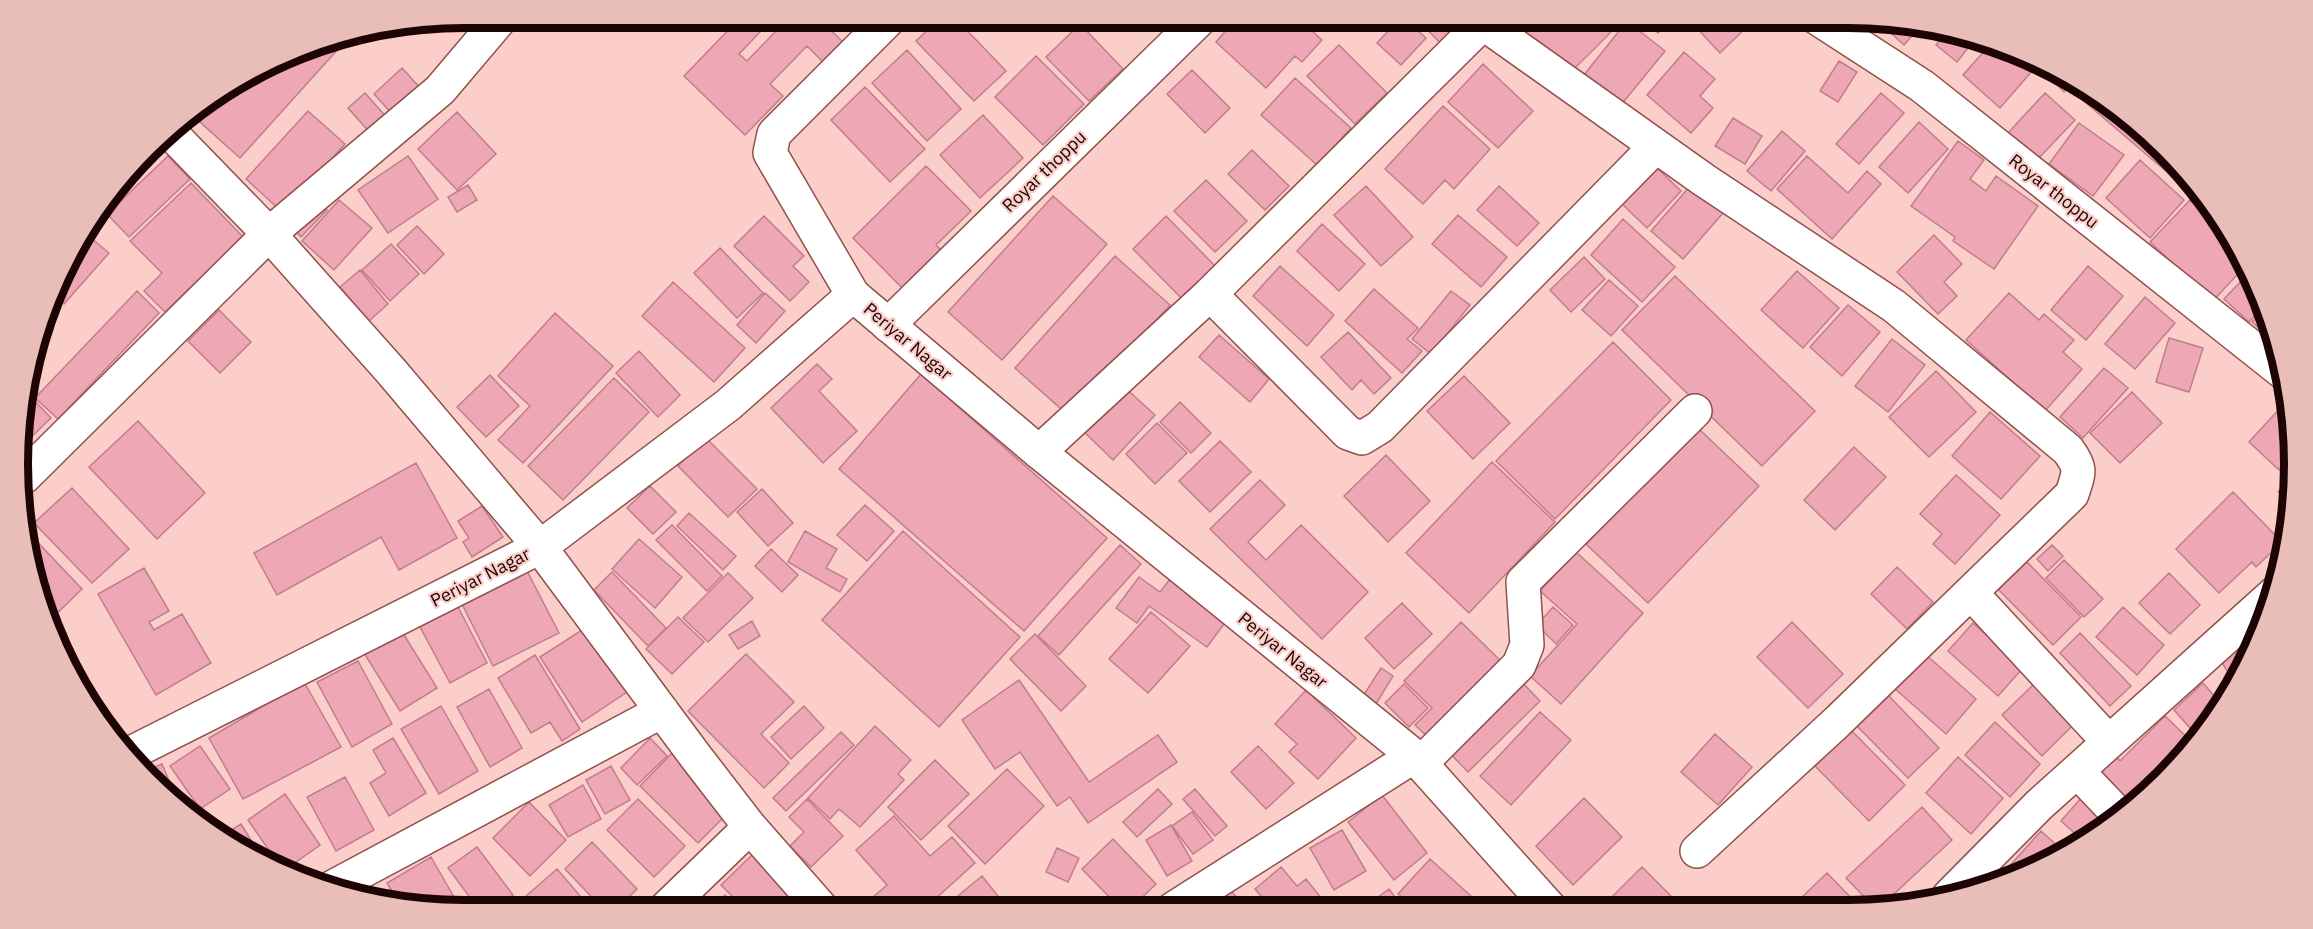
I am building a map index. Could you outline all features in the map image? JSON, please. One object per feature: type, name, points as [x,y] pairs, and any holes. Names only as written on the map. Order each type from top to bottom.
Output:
[{"type":"street","points":[[28,473],[269,234],[440,90],[493,28]]},
{"type":"street","points":[[853,295],[770,153],[774,134],[880,28]]},
{"type":"street","name":"Royar thoppu","points":[[888,325],[1190,28]]},
{"type":"street","points":[[1040,453],[1210,294],[1477,28]]},
{"type":"street","points":[[1496,28],[1656,146],[1894,306],[2068,450],[2079,465],[2079,474],[2072,494],[1837,722],[1697,851]]},
{"type":"street","name":"Royar thoppu","points":[[1832,28],[1922,86],[2273,364]]},
{"type":"street","points":[[176,138],[269,234],[398,380],[540,547],[750,826],[813,900]]},
{"type":"street","points":[[1210,294],[1348,433],[1362,438],[1380,427],[1656,146]]},
{"type":"street","name":"Periyar Nagar","points":[[136,751],[540,547],[728,405],[853,295],[1040,453],[1417,760],[1543,900]]},
{"type":"street","points":[[1188,900],[1417,760],[1519,665],[1527,645],[1523,582],[1695,411]]},
{"type":"street","points":[[1971,593],[2109,742]]},
{"type":"street","points":[[1958,887],[2039,805],[2261,606]]},
{"type":"street","points":[[341,883],[662,711]]},
{"type":"street","points":[[2078,772],[2114,810]]},
{"type":"street","points":[[674,900],[750,826]]},
{"type":"building","points":[[730,28],[764,28],[739,54],[747,61],[775,32],[771,28],[828,28],[844,43],[824,63],[807,46],[770,84],[783,96],[745,135],[684,76]]},
{"type":"building","points":[[930,28],[965,28],[1006,71],[974,101],[916,41]]},
{"type":"building","points":[[1076,28],[1084,28],[1123,69],[1089,101],[1046,57]]},
{"type":"building","points":[[1228,28],[1309,28],[1322,40],[1302,62],[1295,56],[1266,88],[1216,42]]},
{"type":"building","points":[[1391,28],[1415,28],[1426,38],[1401,65],[1377,43]]},
{"type":"building","points":[[1426,28],[1464,28],[1444,47]]},
{"type":"building","points":[[1520,28],[1615,28],[1567,76]]},
{"type":"building","points":[[1621,28],[1636,28],[1665,51],[1621,105],[1584,75]]},
{"type":"building","points":[[1652,28],[1662,28],[1658,33]]},
{"type":"building","points":[[1697,28],[1746,28],[1720,53]]},
{"type":"building","points":[[1888,30],[1914,34],[1904,45]]},
{"type":"building","points":[[1941,39],[1970,46],[1957,62],[1936,45]]},
{"type":"building","points":[[1339,45],[1387,93],[1355,124],[1307,76]]},
{"type":"building","points":[[340,47],[240,158],[198,120],[222,102],[272,73]]},
{"type":"building","points":[[907,50],[961,109],[927,141],[872,83]]},
{"type":"building","points":[[1985,51],[2032,71],[2000,108],[1963,75]]},
{"type":"building","points":[[1684,52],[1715,79],[1700,96],[1713,108],[1691,133],[1647,95]]},
{"type":"building","points":[[1036,56],[1084,104],[1043,145],[995,97]]},
{"type":"building","points":[[1839,61],[1857,72],[1838,102],[1820,91]]},
{"type":"building","points":[[1483,64],[1533,111],[1498,148],[1448,102]]},
{"type":"building","points":[[402,68],[422,90],[394,116],[374,94]]},
{"type":"building","points":[[1192,70],[1230,108],[1205,133],[1167,94]]},
{"type":"building","points":[[1295,78],[1351,128],[1317,165],[1261,115]]},
{"type":"building","points":[[2051,79],[2068,88],[2064,92]]},
{"type":"building","points":[[865,87],[925,149],[890,182],[831,120]]},
{"type":"building","points":[[2072,91],[2091,102],[2136,137],[2157,156],[2184,186]]},
{"type":"building","points":[[365,93],[388,119],[371,134],[348,108]]},
{"type":"building","points":[[1881,93],[1904,113],[1859,164],[1836,144]]},
{"type":"building","points":[[2045,93],[2075,120],[2037,160],[2008,133]]},
{"type":"building","points":[[1443,106],[1490,149],[1454,189],[1445,180],[1423,204],[1385,169]]},
{"type":"building","points":[[308,111],[345,144],[283,213],[246,179]]},
{"type":"building","points":[[457,112],[496,154],[457,190],[418,149]]},
{"type":"building","points":[[983,115],[1023,158],[980,198],[940,155]]},
{"type":"building","points":[[1733,118],[1762,136],[1745,164],[1715,146]]},
{"type":"building","points":[[1919,122],[1948,149],[1908,193],[1879,167]]},
{"type":"building","points":[[2079,123],[2124,155],[2093,196],[2049,164]]},
{"type":"building","points":[[1782,131],[1805,151],[1771,191],[1747,171]]},
{"type":"building","points":[[1958,141],[1984,160],[1970,179],[1986,191],[1996,176],[2038,206],[1994,269],[1953,241],[1955,237],[1911,206]]},
{"type":"building","points":[[1252,150],[1289,186],[1265,210],[1228,174]]},
{"type":"building","points":[[168,156],[190,179],[129,237],[108,215]]},
{"type":"building","points":[[408,156],[438,199],[388,233],[358,190]]},
{"type":"building","points":[[1807,156],[1848,193],[1867,171],[1881,184],[1832,239],[1777,189]]},
{"type":"building","points":[[2140,160],[2184,200],[2150,238],[2106,198]]},
{"type":"building","points":[[926,166],[971,211],[936,245],[946,255],[907,293],[853,238]]},
{"type":"building","points":[[1656,167],[1681,191],[1647,228],[1622,204]]},
{"type":"building","points":[[1206,180],[1247,221],[1215,252],[1174,211]]},
{"type":"building","points":[[191,183],[243,237],[165,312],[144,291],[162,273],[130,241]]},
{"type":"building","points":[[468,185],[477,200],[457,212],[448,197]]},
{"type":"building","points":[[1691,185],[1723,213],[1683,259],[1651,231]]},
{"type":"building","points":[[1366,186],[1413,237],[1381,266],[1334,215]]},
{"type":"building","points":[[1499,186],[1539,223],[1517,246],[1477,210]]},
{"type":"building","points":[[1053,196],[1107,244],[1002,360],[948,312]]},
{"type":"building","points":[[339,200],[372,228],[334,270],[302,241]]},
{"type":"building","points":[[2190,200],[2211,222],[2240,272],[2213,301],[2150,242]]},
{"type":"building","points":[[317,201],[327,210],[301,237],[292,227]]},
{"type":"building","points":[[1458,215],[1507,257],[1481,287],[1432,244]]},
{"type":"building","points":[[764,216],[804,256],[793,266],[809,282],[790,301],[734,246]]},
{"type":"building","points":[[1166,216],[1220,271],[1187,304],[1133,249]]},
{"type":"building","points":[[1623,219],[1675,267],[1642,302],[1591,255]]},
{"type":"building","points":[[1322,224],[1365,264],[1339,291],[1297,251]]},
{"type":"building","points":[[417,226],[444,254],[424,274],[397,245]]},
{"type":"building","points":[[1934,235],[1962,264],[1944,282],[1957,296],[1938,314],[1897,272]]},
{"type":"building","points":[[92,239],[109,253],[64,304],[61,301],[62,298]]},
{"type":"building","points":[[391,244],[419,274],[390,301],[362,270]]},
{"type":"building","points":[[720,248],[763,293],[737,318],[694,273]]},
{"type":"building","points":[[1115,256],[1170,305],[1069,416],[1015,368]]},
{"type":"building","points":[[1584,257],[1605,279],[1571,312],[1550,290]]},
{"type":"building","points":[[1280,266],[1334,315],[1307,346],[1253,296]]},
{"type":"building","points":[[2088,266],[2123,296],[2086,340],[2051,310]]},
{"type":"building","points":[[360,270],[388,304],[369,321],[340,287]]},
{"type":"building","points":[[1797,271],[1839,308],[1803,348],[1761,310]]},
{"type":"building","points":[[1675,276],[1815,411],[1762,466],[1622,330]]},
{"type":"building","points":[[2243,279],[2257,314],[2249,322],[2224,299]]},
{"type":"building","points":[[1609,280],[1638,306],[1611,336],[1582,310]]},
{"type":"building","points":[[673,282],[745,348],[714,382],[642,316]]},
{"type":"building","points":[[1374,289],[1418,328],[1407,339],[1422,351],[1402,373],[1345,321]]},
{"type":"building","points":[[137,291],[159,313],[58,419],[35,398]]},
{"type":"building","points":[[1451,291],[1470,305],[1431,354],[1412,339]]},
{"type":"building","points":[[765,293],[785,311],[756,343],[737,325]]},
{"type":"building","points":[[2009,293],[2039,320],[2044,314],[2074,340],[2063,352],[2082,369],[2045,411],[1966,340]]},
{"type":"building","points":[[2145,297],[2175,323],[2135,369],[2105,344]]},
{"type":"building","points":[[1848,305],[1880,332],[1842,376],[1810,347]]},
{"type":"building","points":[[219,310],[251,342],[220,373],[188,341]]},
{"type":"building","points":[[555,313],[613,366],[523,463],[498,440],[530,406],[498,376]]},
{"type":"building","points":[[2258,316],[2264,332],[2252,322]]},
{"type":"building","points":[[1348,332],[1391,378],[1374,394],[1361,380],[1352,390],[1321,357]]},
{"type":"building","points":[[1219,335],[1269,379],[1250,402],[1199,357]]},
{"type":"building","points":[[2169,338],[2203,348],[2189,392],[2156,382]]},
{"type":"building","points":[[1892,339],[1925,365],[1888,412],[1855,386]]},
{"type":"building","points":[[1613,342],[1671,400],[1555,519],[1496,461]]},
{"type":"building","points":[[639,351],[680,395],[658,417],[616,373]]},
{"type":"building","points":[[817,364],[832,379],[819,391],[857,431],[823,463],[771,408]]},
{"type":"building","points":[[2104,368],[2128,388],[2083,438],[2060,417]]},
{"type":"building","points":[[1936,371],[1976,412],[1929,457],[1889,417]]},
{"type":"building","points":[[921,374],[1107,538],[1024,631],[839,469]]},
{"type":"building","points":[[490,375],[519,406],[486,437],[457,407]]},
{"type":"building","points":[[1464,376],[1510,423],[1473,459],[1427,411]]},
{"type":"building","points":[[614,378],[649,412],[563,500],[528,466]]},
{"type":"building","points":[[1121,384],[1155,415],[1113,460],[1080,428]]},
{"type":"building","points":[[2132,392],[2162,423],[2120,463],[2090,433]]},
{"type":"building","points":[[33,400],[51,418],[29,439]]},
{"type":"building","points":[[1180,402],[1211,433],[1191,453],[1160,422]]},
{"type":"building","points":[[2281,407],[2284,465],[2279,470],[2249,442]]},
{"type":"building","points":[[1990,412],[2040,456],[2001,499],[1952,456]]},
{"type":"building","points":[[138,421],[205,493],[157,539],[89,467]]},
{"type":"building","points":[[1157,423],[1187,453],[1155,484],[1126,454]]},
{"type":"building","points":[[1699,429],[1759,486],[1648,603],[1586,544]]},
{"type":"building","points":[[706,438],[757,489],[728,517],[678,466]]},
{"type":"building","points":[[1220,441],[1251,472],[1210,512],[1179,481]]},
{"type":"building","points":[[1854,447],[1886,477],[1835,530],[1804,500]]},
{"type":"building","points":[[1386,455],[1430,501],[1388,542],[1344,496]]},
{"type":"building","points":[[1492,462],[1555,522],[1469,613],[1406,553]]},
{"type":"building","points":[[416,463],[457,538],[399,570],[381,537],[277,595],[254,553]]},
{"type":"building","points":[[1956,475],[2000,515],[1955,564],[1933,544],[1942,534],[1920,514]]},
{"type":"building","points":[[1260,480],[1285,505],[1248,542],[1266,560],[1301,525],[1368,592],[1322,639],[1210,529]]},
{"type":"building","points":[[650,486],[676,512],[653,534],[627,508]]},
{"type":"building","points":[[2284,486],[2284,497],[2278,492]]},
{"type":"building","points":[[72,488],[129,549],[92,583],[34,523]]},
{"type":"building","points":[[762,489],[793,523],[768,546],[737,512]]},
{"type":"building","points":[[2233,492],[2278,538],[2276,547],[2256,567],[2252,562],[2219,593],[2176,549]]},
{"type":"building","points":[[865,505],[894,531],[867,561],[837,535]]},
{"type":"building","points":[[482,506],[503,537],[472,557],[463,542],[469,538],[458,521]]},
{"type":"building","points":[[689,513],[736,556],[723,570],[677,526]]},
{"type":"building","points":[[672,525],[722,576],[707,591],[656,540]]},
{"type":"building","points":[[805,531],[837,549],[826,568],[847,579],[840,592],[788,562]]},
{"type":"building","points":[[903,531],[1020,637],[939,727],[822,620]]},
{"type":"building","points":[[639,539],[682,577],[655,608],[612,569]]},
{"type":"building","points":[[35,540],[82,589],[56,615],[43,577]]},
{"type":"building","points":[[1120,545],[1141,564],[1059,655],[1038,636]]},
{"type":"building","points":[[2052,545],[2063,556],[2048,571],[2037,559]]},
{"type":"building","points":[[771,549],[798,575],[782,592],[755,566]]},
{"type":"building","points":[[1576,552],[1643,613],[1561,704],[1530,676],[1577,624],[1540,591]]},
{"type":"building","points":[[2024,559],[2081,617],[2053,645],[1996,587]]},
{"type":"building","points":[[2064,560],[2103,599],[2084,617],[2046,578]]},
{"type":"building","points":[[525,567],[559,633],[493,666],[460,600]]},
{"type":"building","points":[[1897,567],[1933,602],[1907,629],[1871,594]]},
{"type":"building","points":[[144,568],[169,611],[149,622],[154,630],[182,614],[211,663],[156,695],[98,594]]},
{"type":"building","points":[[612,572],[666,628],[648,646],[594,590]]},
{"type":"building","points":[[728,573],[753,598],[708,642],[683,618]]},
{"type":"building","points":[[2169,573],[2200,605],[2170,634],[2139,603]]},
{"type":"building","points":[[1139,577],[1160,592],[1170,579],[1227,620],[1207,647],[1149,606],[1137,623],[1116,608]]},
{"type":"building","points":[[1402,603],[1432,634],[1394,669],[1365,638]]},
{"type":"building","points":[[457,605],[487,663],[450,683],[419,625]]},
{"type":"building","points":[[1553,607],[1573,625],[1556,644],[1537,625]]},
{"type":"building","points":[[2123,607],[2164,645],[2137,675],[2096,637]]},
{"type":"building","points":[[1151,612],[1190,646],[1148,693],[1109,659]]},
{"type":"building","points":[[678,617],[704,642],[672,674],[646,649]]},
{"type":"building","points":[[752,621],[760,636],[738,649],[729,635]]},
{"type":"building","points":[[1461,622],[1508,668],[1435,744],[1415,725],[1432,708],[1404,681]]},
{"type":"building","points":[[1792,622],[1843,674],[1808,708],[1757,657]]},
{"type":"building","points":[[1973,623],[2023,668],[1998,696],[1948,651]]},
{"type":"building","points":[[585,628],[627,692],[582,722],[540,657]]},
{"type":"building","points":[[401,630],[437,688],[400,711],[364,653]]},
{"type":"building","points":[[2080,633],[2131,686],[2110,706],[2060,653]]},
{"type":"building","points":[[1035,634],[1086,686],[1061,711],[1010,659]]},
{"type":"building","points":[[2247,640],[2230,675],[2219,657]]},
{"type":"building","points":[[1924,653],[1976,699],[1946,734],[1894,688]]},
{"type":"building","points":[[746,654],[794,702],[761,734],[789,763],[764,788],[688,711]]},
{"type":"building","points":[[535,655],[580,729],[562,741],[550,722],[531,733],[498,678]]},
{"type":"building","points":[[358,661],[392,724],[352,747],[317,682]]},
{"type":"building","points":[[1381,668],[1393,676],[1376,704],[1363,696]]},
{"type":"building","points":[[1516,676],[1540,701],[1468,772],[1444,747]]},
{"type":"building","points":[[1019,680],[1089,782],[1158,735],[1177,762],[1088,823],[1070,797],[1057,806],[1020,752],[995,769],[962,720]]},
{"type":"building","points":[[304,682],[341,747],[243,799],[209,738]]},
{"type":"building","points":[[2203,683],[2216,698],[2193,731],[2174,710]]},
{"type":"building","points":[[1404,684],[1428,708],[1409,727],[1385,703]]},
{"type":"building","points":[[2033,685],[2073,725],[2042,756],[2002,715]]},
{"type":"building","points":[[489,689],[522,748],[490,767],[457,707]]},
{"type":"building","points":[[1306,690],[1356,738],[1318,779],[1289,752],[1297,744],[1275,724]]},
{"type":"building","points":[[1886,693],[1939,748],[1908,778],[1854,723]]},
{"type":"building","points":[[441,706],[478,771],[439,794],[401,729]]},
{"type":"building","points":[[804,706],[824,728],[791,759],[771,737]]},
{"type":"building","points":[[1540,712],[1571,740],[1511,805],[1480,776]]},
{"type":"building","points":[[2165,716],[2188,738],[2157,773],[2121,804],[2095,778],[2116,756],[2120,761]]},
{"type":"building","points":[[1995,722],[2040,764],[2010,797],[1965,755]]},
{"type":"building","points":[[875,726],[911,760],[898,774],[904,780],[860,827],[839,809],[830,819],[808,798]]},
{"type":"building","points":[[1851,730],[1905,785],[1869,821],[1815,766]]},
{"type":"building","points":[[841,732],[854,745],[786,811],[773,798]]},
{"type":"building","points":[[1715,734],[1752,767],[1718,805],[1681,772]]},
{"type":"building","points":[[393,738],[426,793],[389,816],[370,783],[386,773],[373,750]]},
{"type":"building","points":[[650,738],[667,756],[637,785],[621,768]]},
{"type":"building","points":[[200,746],[230,789],[200,809],[170,766]]},
{"type":"building","points":[[1258,746],[1294,783],[1266,809],[1231,772]]},
{"type":"building","points":[[675,750],[733,808],[698,843],[640,786]]},
{"type":"building","points":[[1958,757],[2003,798],[1971,834],[1926,793]]},
{"type":"building","points":[[935,760],[969,794],[921,840],[888,807]]},
{"type":"building","points":[[162,764],[172,787],[156,773],[152,768]]},
{"type":"building","points":[[611,766],[630,800],[605,814],[586,780]]},
{"type":"building","points":[[1007,769],[1044,806],[985,864],[948,826]]},
{"type":"building","points":[[345,777],[374,830],[336,851],[307,797]]},
{"type":"building","points":[[583,785],[601,819],[568,837],[549,805]]},
{"type":"building","points":[[1158,789],[1172,804],[1137,837],[1123,822]]},
{"type":"building","points":[[1195,789],[1227,826],[1215,836],[1183,799]]},
{"type":"building","points":[[285,794],[320,845],[292,865],[273,856],[248,820]]},
{"type":"building","points":[[1382,795],[1427,853],[1394,880],[1348,822]]},
{"type":"building","points":[[2082,797],[2105,817],[2077,835],[2061,821]]},
{"type":"building","points":[[1584,798],[1622,837],[1573,885],[1536,846]]},
{"type":"building","points":[[638,799],[685,846],[654,877],[607,830]]},
{"type":"building","points":[[807,799],[843,836],[811,867],[790,846],[804,832],[789,817]]},
{"type":"building","points":[[529,802],[566,840],[530,876],[493,838]]},
{"type":"building","points":[[1922,807],[1952,840],[1889,899],[1867,900],[1846,878]]},
{"type":"building","points":[[1192,812],[1213,840],[1193,854],[1172,826]]},
{"type":"building","points":[[894,816],[930,856],[952,837],[975,863],[934,900],[870,900],[887,885],[856,850]]},
{"type":"building","points":[[241,824],[255,847],[246,842],[229,831]]},
{"type":"building","points":[[1171,825],[1192,861],[1167,876],[1146,840]]},
{"type":"building","points":[[1342,830],[1366,871],[1334,890],[1310,848]]},
{"type":"building","points":[[2041,831],[2058,846],[2041,856],[2005,871]]},
{"type":"building","points":[[1113,839],[1156,884],[1139,900],[1112,900],[1082,869]]},
{"type":"building","points":[[592,842],[637,889],[626,900],[595,900],[565,869]]},
{"type":"building","points":[[477,847],[513,895],[506,900],[472,900],[448,868]]},
{"type":"building","points":[[1057,848],[1079,858],[1068,882],[1046,872]]},
{"type":"building","points":[[754,853],[800,900],[736,900],[721,885]]},
{"type":"building","points":[[431,857],[456,900],[394,895],[387,883]]},
{"type":"building","points":[[1430,859],[1475,900],[1405,900],[1398,894]]},
{"type":"building","points":[[1281,867],[1297,886],[1306,879],[1323,900],[1264,900],[1255,889]]},
{"type":"building","points":[[1642,867],[1675,900],[1609,900]]},
{"type":"building","points":[[557,869],[584,900],[521,900]]},
{"type":"building","points":[[1827,873],[1853,900],[1848,900],[1799,900]]},
{"type":"building","points":[[982,876],[1001,900],[953,900]]},
{"type":"building","points":[[1389,889],[1397,900],[1374,900]]},
{"type":"building","points":[[1230,890],[1239,900],[1220,900]]},
{"type":"building","points":[[725,895],[730,900],[720,900]]}]
